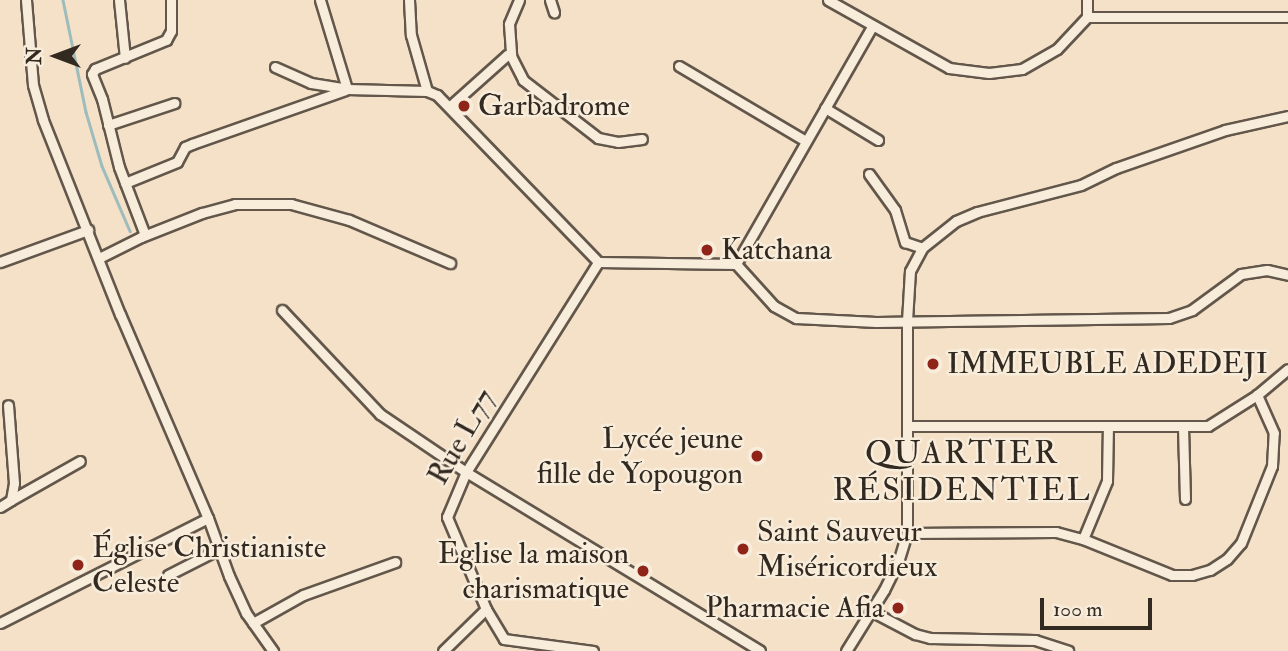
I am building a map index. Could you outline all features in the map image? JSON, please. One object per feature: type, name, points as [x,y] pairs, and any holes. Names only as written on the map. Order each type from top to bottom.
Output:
[{"type":"street","points":[[26,0],[33,85],[43,120],[219,548],[253,623],[273,651]]},
{"type":"street","points":[[119,0],[125,58]]},
{"type":"street","points":[[145,235],[125,183],[92,74],[95,69],[166,40],[171,31],[171,0]]},
{"type":"street","points":[[320,0],[347,89]]},
{"type":"street","points":[[409,0],[411,34],[427,91]]},
{"type":"street","points":[[519,0],[509,24],[510,56],[529,86],[590,134],[608,141],[642,139]]},
{"type":"street","points":[[550,0],[554,12]]},
{"type":"street","points":[[828,0],[949,68],[989,73],[1035,64],[1057,49],[1087,17],[1087,0]]},
{"type":"street","points":[[1087,17],[1288,17]]},
{"type":"street","points":[[736,264],[873,25]]},
{"type":"street","points":[[450,106],[510,56]]},
{"type":"street","points":[[679,66],[806,141]]},
{"type":"street","points":[[275,67],[312,83],[347,89],[427,91],[450,106],[598,262],[736,264],[774,306],[796,318],[828,322],[1168,318],[1192,310],[1241,274],[1267,270],[1288,275]]},
{"type":"street","points":[[125,183],[177,162],[185,147],[192,144],[347,89]]},
{"type":"street","points":[[108,125],[174,103]]},
{"type":"street","points":[[825,108],[878,140]]},
{"type":"street","points":[[846,651],[899,559],[907,533],[907,321],[910,271],[922,248],[956,220],[977,212],[1080,185],[1116,168],[1225,130],[1288,116]]},
{"type":"street","points":[[869,174],[895,210],[905,242],[922,248]]},
{"type":"street","points":[[99,258],[145,235],[236,204],[291,204],[349,220],[450,263]]},
{"type":"street","points":[[0,262],[88,230]]},
{"type":"street","name":"Rue L77","points":[[593,651],[512,643],[498,633],[447,517],[466,472],[598,262]]},
{"type":"street","points":[[282,310],[380,414],[466,472],[760,651]]},
{"type":"street","points":[[907,426],[1208,426],[1257,395],[1288,369]]},
{"type":"street","points":[[907,533],[1046,531],[1083,539],[1172,575],[1192,575],[1210,570],[1227,559],[1241,543],[1272,466],[1274,433],[1257,395]]},
{"type":"street","points":[[8,405],[14,464],[11,500]]},
{"type":"street","points":[[1083,539],[1107,481],[1108,426]]},
{"type":"street","points":[[1184,427],[1185,499]]},
{"type":"street","points":[[0,506],[80,461]]},
{"type":"street","points":[[0,623],[208,518]]},
{"type":"street","points":[[168,575],[219,548]]},
{"type":"street","points":[[253,623],[303,595],[395,562]]},
{"type":"street","points":[[443,651],[486,609]]},
{"type":"street","points":[[871,611],[915,634],[930,638],[1035,640],[1068,651]]},
{"type":"waterway","points":[[63,0],[86,112],[102,166],[130,231]]},
{"type":"place","name":"Garbadrome","points":[[464,106]]},
{"type":"place","name":"Katchana","points":[[707,250]]},
{"type":"place","name":"IMMEUBLE ADEDEJI","points":[[933,364]]},
{"type":"place","name":"Lycée jeune fille de Yopougon","points":[[757,456]]},
{"type":"place","name":"Saint Sauveur Miséricordieux","points":[[743,549]]},
{"type":"place","name":"Église Christianiste Celeste","points":[[78,565]]},
{"type":"place","name":"Eglise la maison charismatique","points":[[643,571]]},
{"type":"place","name":"Pharmacie Afia","points":[[898,608]]},
{"type":"district","name":"QUARTIER RÉSIDENTIEL","points":[[962,472]]}]
